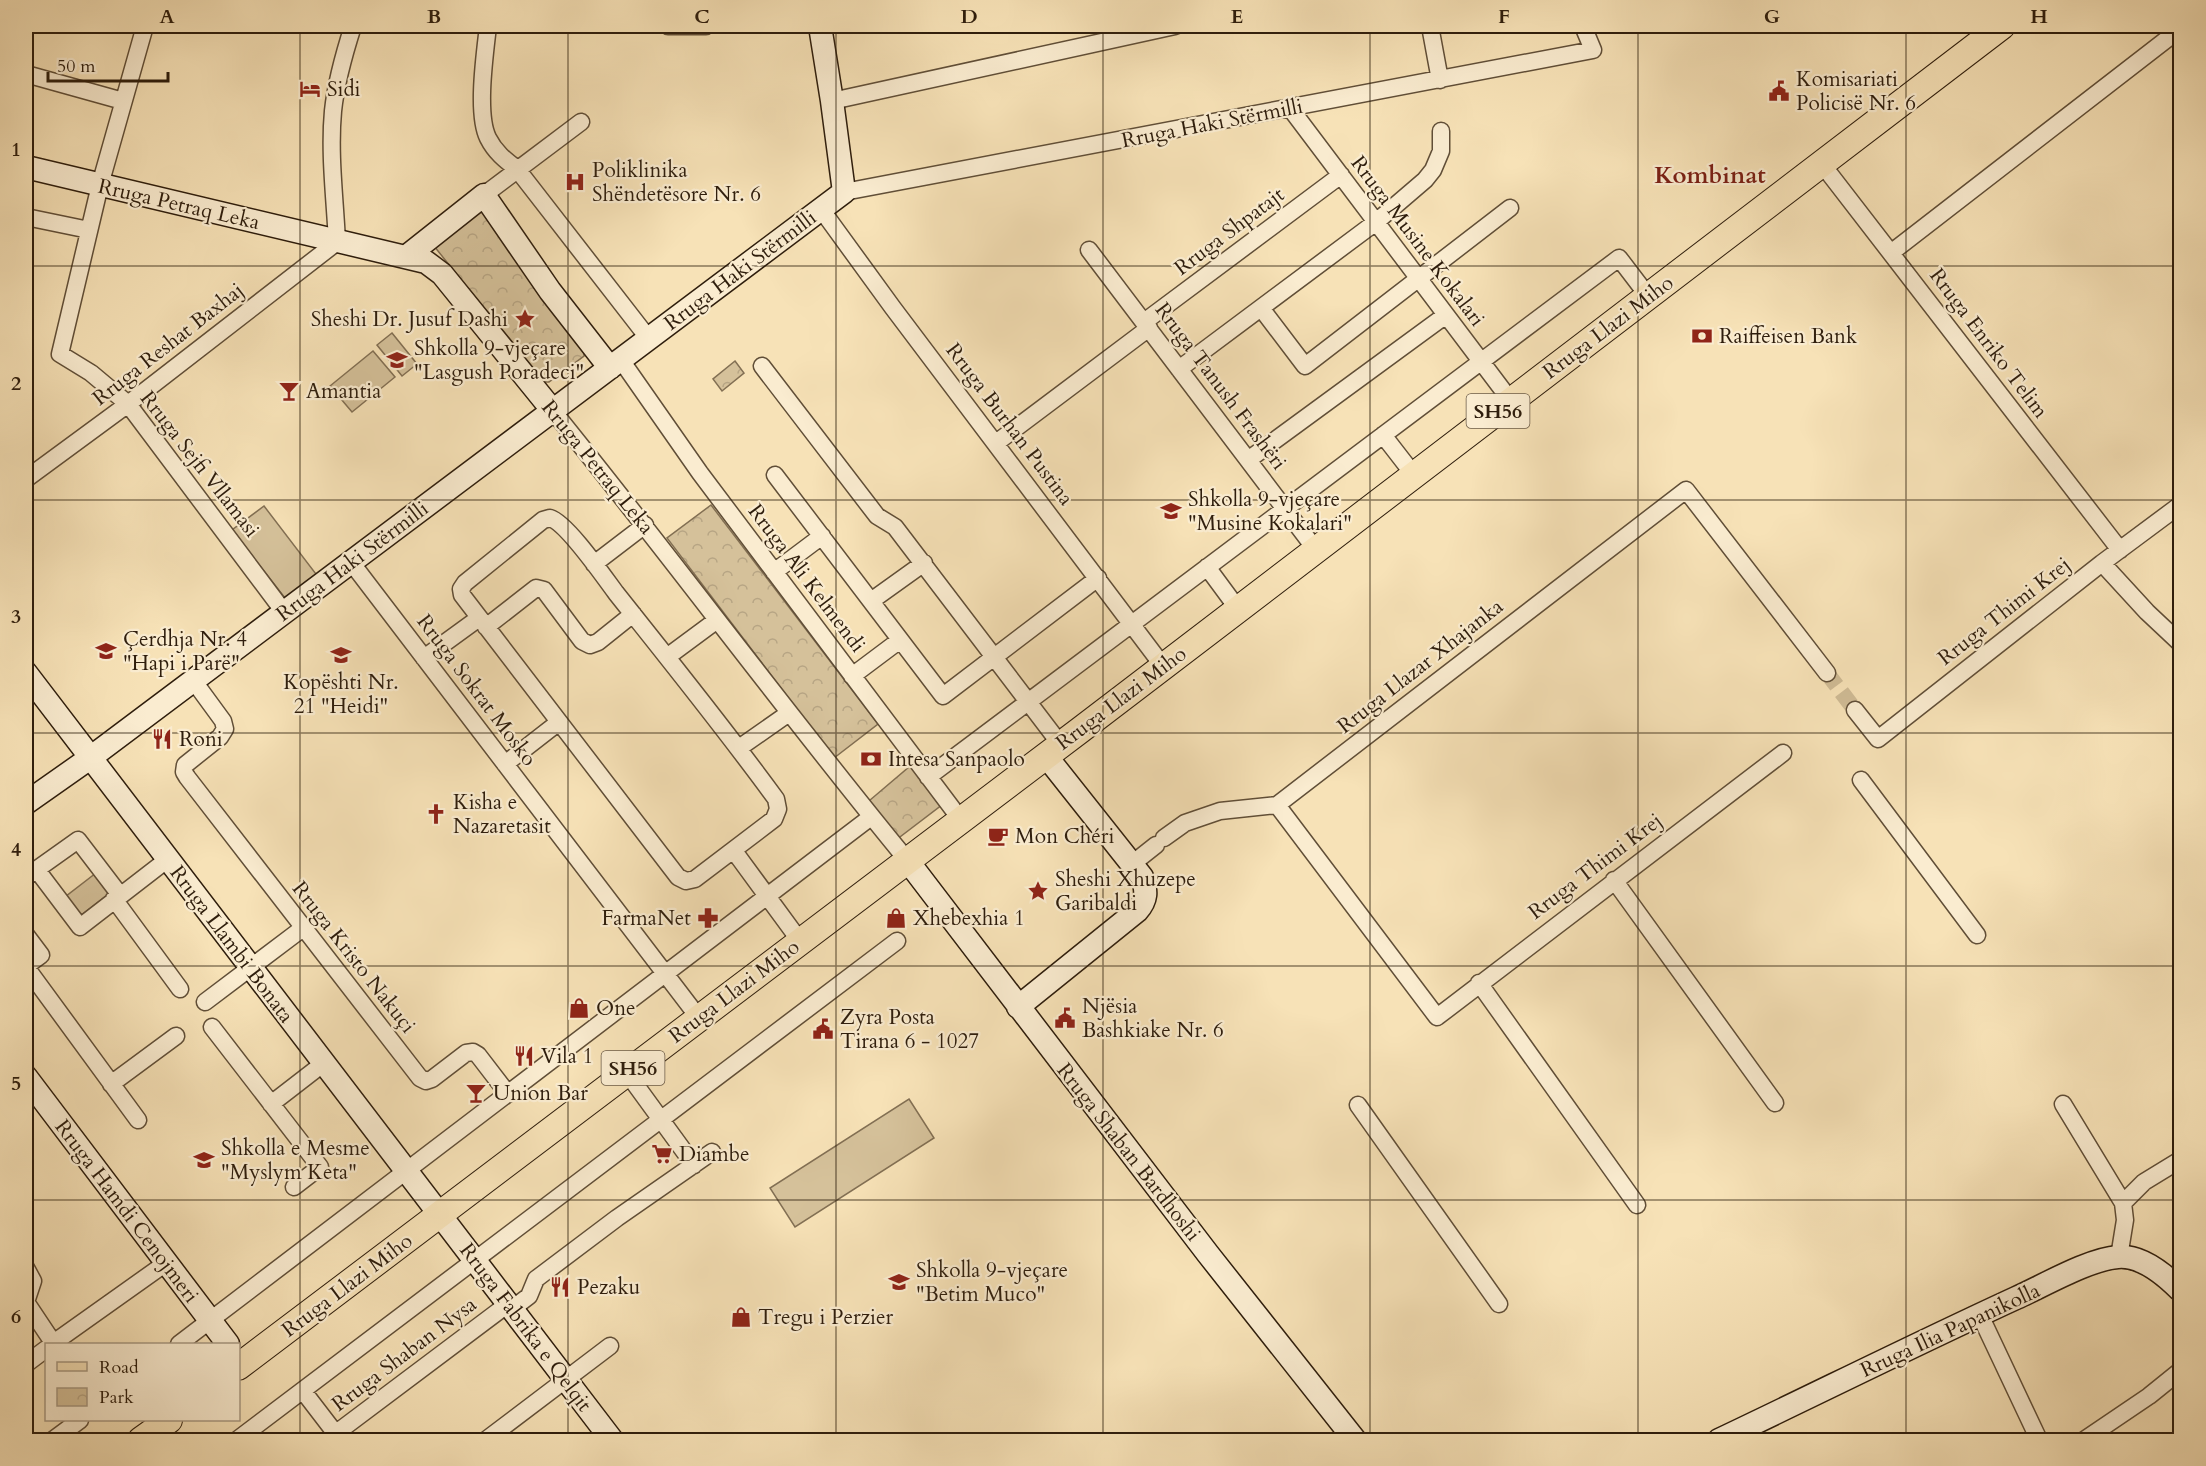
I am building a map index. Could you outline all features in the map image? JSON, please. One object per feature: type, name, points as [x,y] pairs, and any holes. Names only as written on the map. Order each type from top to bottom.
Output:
[{"type":"main road","name":"Rruga Llazi Miho","points":[[240,1357],[440,1214],[1164,666],[2002,26]]},
{"type":"main road","points":[[141,1440],[166,1421]]},
{"type":"street","name":"Rruga Sejfi Vllamasi","points":[[145,26],[100,185],[60,354],[91,373],[128,404],[284,612]]},
{"type":"street","points":[[337,242],[332,150],[333,113],[344,54],[353,26]]},
{"type":"street","points":[[488,26],[482,89],[487,137],[500,157],[517,169],[649,339]]},
{"type":"street","points":[[668,26],[706,26]]},
{"type":"street","points":[[820,26],[844,192]]},
{"type":"street","points":[[832,101],[1175,26]]},
{"type":"street","points":[[1430,26],[1440,80]]},
{"type":"street","name":"Rruga Haki Stërmilli","points":[[26,803],[90,758],[844,192],[1593,50],[1583,26]]},
{"type":"street","points":[[1892,252],[2181,29]]},
{"type":"street","points":[[26,74],[123,101]]},
{"type":"street","name":"Rruga Musine Kokalari","points":[[1290,108],[1511,401]]},
{"type":"street","points":[[407,256],[517,169],[581,122]]},
{"type":"street","points":[[1179,369],[1376,222],[1425,180],[1433,170],[1441,151],[1441,131]]},
{"type":"street","name":"Rruga Enriko Telim","points":[[1822,164],[2120,550]]},
{"type":"street","name":"Rruga Petraq Leka","points":[[26,167],[337,242],[407,256],[426,262],[442,274],[645,525],[789,713],[907,860]]},
{"type":"street","name":"Rruga Shpatajt","points":[[996,443],[1341,175]]},
{"type":"street","points":[[484,195],[550,291],[616,364]]},
{"type":"street","points":[[1261,308],[1305,366],[1510,208]]},
{"type":"street","name":"Rruga Burhan Pustina","points":[[821,209],[893,308],[1164,666]]},
{"type":"street","points":[[26,217],[89,230]]},
{"type":"street","name":"Rruga Reshat Baxhaj","points":[[26,479],[128,404],[337,242]]},
{"type":"street","name":"Rruga Tanush Frashëri","points":[[1089,250],[1316,550]]},
{"type":"street","points":[[928,777],[1619,258],[1648,297]]},
{"type":"street","points":[[1248,460],[1446,315]]},
{"type":"street","name":"Rruga Ali Kelmendi","points":[[616,364],[694,464],[961,820]]},
{"type":"street","points":[[762,366],[877,516],[895,527],[924,563],[994,657],[1027,703],[1053,750],[1146,886],[1143,904],[1018,1007]]},
{"type":"street","points":[[1383,435],[1414,475]]},
{"type":"street","points":[[775,475],[943,696],[1098,578]]},
{"type":"street","name":"Rruga Llazar Xhajanka","points":[[1276,805],[1686,490],[1827,673]]},
{"type":"street","name":"Rruga Thimi Krej","points":[[1855,710],[1878,739],[2102,563],[2181,505]]},
{"type":"street","points":[[550,518],[560,522],[594,564],[739,748],[776,799],[778,809],[774,819],[695,879],[686,881],[678,877],[462,595],[463,586],[550,518]]},
{"type":"street","points":[[594,564],[645,525]]},
{"type":"street","points":[[774,572],[822,536]]},
{"type":"street","name":"Rruga Sokrat Mosko","points":[[351,562],[699,1018]]},
{"type":"street","points":[[871,601],[924,563]]},
{"type":"street","points":[[2102,563],[2147,612],[2181,643]]},
{"type":"street","points":[[1207,567],[1238,609]]},
{"type":"street","points":[[424,658],[536,588],[544,590],[582,640],[590,645],[598,642],[633,614]]},
{"type":"street","points":[[667,657],[717,620]]},
{"type":"street","points":[[852,676],[900,640]]},
{"type":"street","name":"Rruga Llambi Bonata","points":[[26,673],[440,1214]]},
{"type":"street","name":"Rruga Kristo Nakuçi","points":[[194,680],[223,721],[225,729],[220,737],[188,761],[184,768],[187,777],[420,1078],[432,1079],[466,1053],[473,1052],[478,1055],[508,1094]]},
{"type":"street","points":[[739,748],[789,713]]},
{"type":"street","points":[[505,764],[560,722]]},
{"type":"street","name":"Rruga Thimi Krej","points":[[1276,805],[1437,1017],[1783,753]]},
{"type":"street","points":[[1861,780],[1977,935]]},
{"type":"street","points":[[1132,864],[1185,823],[1220,811],[1276,805]]},
{"type":"street","points":[[180,1343],[871,817]]},
{"type":"street","points":[[168,859],[117,897],[80,927],[30,871],[78,840],[117,897],[180,989]]},
{"type":"street","points":[[734,851],[800,941]]},
{"type":"street","name":"Rruga Shaban Bardhoshi","points":[[907,860],[1348,1437]]},
{"type":"street","points":[[1614,880],[1775,1103]]},
{"type":"street","points":[[205,1002],[303,928]]},
{"type":"street","points":[[26,935],[41,955],[26,967],[138,1120]]},
{"type":"street","points":[[237,1440],[897,941]]},
{"type":"street","points":[[1479,983],[1637,1205]]},
{"type":"street","points":[[212,1027],[320,1167],[294,1187]]},
{"type":"street","points":[[111,1084],[176,1036]]},
{"type":"street","points":[[271,1104],[324,1063]]},
{"type":"street","points":[[627,1072],[694,1165]]},
{"type":"street","name":"Rruga Hamdi Cenojmeri","points":[[26,1077],[226,1343]]},
{"type":"street","points":[[2064,1104],[2122,1203],[2125,1220],[2119,1257],[2140,1261],[2167,1277],[2181,1290]]},
{"type":"street","points":[[1358,1105],[1498,1304]]},
{"type":"street","name":"Rruga Shaban Nysa","points":[[331,1437],[510,1306],[529,1296],[536,1279],[617,1218],[712,1152]]},
{"type":"street","points":[[2122,1203],[2144,1182],[2181,1160]]},
{"type":"street","name":"Rruga Fabrika e Qelqit","points":[[440,1214],[612,1440]]},
{"type":"street","name":"Rruga Ilia Papanikolla","points":[[1719,1440],[1980,1315],[2097,1262],[2119,1257]]},
{"type":"street","points":[[55,1343],[166,1263]]},
{"type":"street","points":[[26,1268],[33,1281],[26,1302],[51,1343]]},
{"type":"street","points":[[1980,1315],[2039,1440]]},
{"type":"street","points":[[486,1440],[610,1346]]},
{"type":"street","points":[[26,1364],[45,1350]]},
{"type":"street","points":[[2084,1440],[2149,1396],[2181,1371]]},
{"type":"street","points":[[303,1390],[331,1437]]},
{"type":"street","points":[[53,1440],[77,1421]]},
{"type":"green space","points":[[482,205],[584,350],[584,356],[549,382],[543,382],[434,246]]},
{"type":"green space","points":[[392,333],[417,364],[402,376],[377,345]]},
{"type":"green space","points":[[373,351],[395,377],[352,412],[330,386]]},
{"type":"green space","points":[[735,361],[744,373],[722,391],[713,379]]},
{"type":"green space","points":[[711,505],[878,724],[834,758],[667,538]]},
{"type":"green space","points":[[264,506],[316,574],[285,598],[232,530]]},
{"type":"green space","points":[[916,761],[947,801],[892,843],[863,806]]},
{"type":"green space","points":[[96,873],[111,892],[80,916],[65,897]]},
{"type":"green space","points":[[909,1099],[934,1138],[795,1227],[770,1188]]},
{"type":"tunnel","points":[[1827,673],[1855,710]]},
{"type":"place","name":"Sidi","points":[[310,89]]},
{"type":"place","name":"Komisariati Policisë Nr. 6","points":[[1779,91]]},
{"type":"place","name":"Poliklinika Shëndetësore Nr. 6","points":[[575,182]]},
{"type":"place","name":"Sheshi Dr. Jusuf Dashi","points":[[525,319]]},
{"type":"place","name":"Raiffeisen Bank","points":[[1702,336]]},
{"type":"place","name":"Shkolla 9-vjeçare \"Lasgush Poradeci\"","points":[[397,360]]},
{"type":"place","name":"Amantia","points":[[289,391]]},
{"type":"place","name":"Shkolla 9-vjeçare \"Musine Kokalari\"","points":[[1171,511]]},
{"type":"place","name":"Çerdhja Nr. 4 \"Hapi i Parë\"","points":[[106,651]]},
{"type":"place","name":"Kopështi Nr. 21 \"Heidi\"","points":[[341,655]]},
{"type":"place","name":"Roni","points":[[162,739]]},
{"type":"place","name":"Intesa Sanpaolo","points":[[871,759]]},
{"type":"place","name":"Kisha e Nazaretasit","points":[[436,814]]},
{"type":"place","name":"Mon Chéri","points":[[998,836]]},
{"type":"place","name":"Sheshi Xhuzepe Garibaldi","points":[[1038,891]]},
{"type":"place","name":"FarmaNet","points":[[708,918]]},
{"type":"place","name":"Xhebexhia 1","points":[[896,918]]},
{"type":"place","name":"One","points":[[579,1008]]},
{"type":"place","name":"Njësia Bashkiake Nr. 6","points":[[1065,1018]]},
{"type":"place","name":"Zyra Posta Tirana 6 - 1027","points":[[823,1029]]},
{"type":"place","name":"Vila 1","points":[[524,1056]]},
{"type":"place","name":"Union Bar","points":[[476,1093]]},
{"type":"place","name":"Diambe","points":[[662,1154]]},
{"type":"place","name":"Shkolla e Mesme \"Myslym Keta\"","points":[[204,1160]]},
{"type":"place","name":"Shkolla 9-vjeçare \"Betim Muco\"","points":[[899,1282]]},
{"type":"place","name":"Pezaku","points":[[560,1287]]},
{"type":"place","name":"Tregu i Perzier","points":[[741,1317]]},
{"type":"district","name":"Kombinat","points":[[1710,175]]}]
